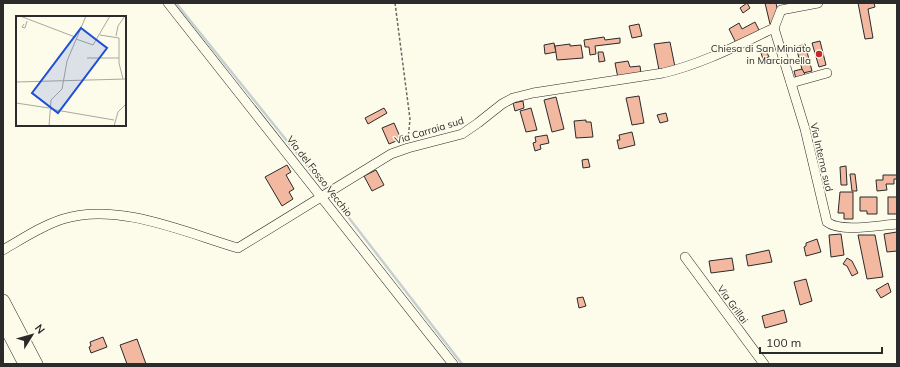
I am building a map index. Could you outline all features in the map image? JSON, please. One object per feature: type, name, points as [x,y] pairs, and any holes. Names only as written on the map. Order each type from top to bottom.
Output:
[{"type":"highway","points":[[3,300],[36,364]]},
{"type":"highway","points":[[3,322],[25,364]]},
{"type":"street","name":"Via del Fosso Vecchio","points":[[168,3],[326,194],[454,364]]},
{"type":"street","points":[[774,28],[780,6],[818,3]]},
{"type":"street","name":"Via Carraia sud","points":[[3,250],[42,228],[63,219],[82,214],[116,214],[140,218],[238,248],[377,162],[408,148],[467,132],[502,104],[513,98],[533,93],[663,73],[680,69],[701,62],[774,28]]},
{"type":"street","name":"Via Interna sud","points":[[774,28],[805,129],[827,222],[832,226],[842,228],[897,224]]},
{"type":"street","points":[[791,83],[827,73]]},
{"type":"street","name":"Via Grillai","points":[[685,257],[764,364]]},
{"type":"path","points":[[395,3],[410,119],[408,148]]},
{"type":"building","points":[[747,3],[750,8],[743,13],[740,8]]},
{"type":"building","points":[[765,3],[776,3],[777,8],[774,20],[770,24]]},
{"type":"building","points":[[858,3],[874,3],[875,7],[868,9],[873,38],[865,39]]},
{"type":"building","points":[[755,22],[760,32],[736,43],[729,29],[739,23],[742,29]]},
{"type":"building","points":[[639,24],[642,36],[632,38],[629,26]]},
{"type":"building","points":[[604,37],[605,40],[620,38],[620,43],[595,46],[596,54],[590,55],[589,47],[585,47],[584,40]]},
{"type":"building","name":"Chiesa di San Miniato in Marcianella","points":[[820,41],[826,65],[819,67],[812,43]]},
{"type":"building","points":[[670,42],[675,67],[659,70],[654,44]]},
{"type":"building","points":[[554,43],[556,52],[545,54],[544,45]]},
{"type":"building","points":[[570,44],[570,46],[581,45],[583,58],[557,60],[555,46]]},
{"type":"building","points":[[805,44],[812,71],[803,73],[796,47]]},
{"type":"building","points":[[765,48],[769,57],[763,59],[760,50]]},
{"type":"building","points":[[598,52],[603,52],[605,61],[599,62]]},
{"type":"building","points":[[628,61],[630,67],[640,66],[641,73],[618,78],[615,63]]},
{"type":"building","points":[[802,69],[806,76],[796,79],[794,71]]},
{"type":"building","points":[[639,96],[644,123],[632,125],[626,98]]},
{"type":"building","points":[[556,97],[564,129],[552,132],[544,100]]},
{"type":"building","points":[[523,101],[524,108],[515,111],[513,103]]},
{"type":"building","points":[[384,108],[387,113],[368,124],[365,118]]},
{"type":"building","points":[[531,108],[537,130],[526,132],[520,111]]},
{"type":"building","points":[[666,113],[668,121],[660,123],[657,115]]},
{"type":"building","points":[[586,120],[586,122],[591,122],[593,137],[576,138],[574,121]]},
{"type":"building","points":[[394,123],[401,139],[389,144],[382,128]]},
{"type":"building","points":[[632,132],[635,145],[619,149],[617,140],[620,140],[619,135]]},
{"type":"building","points":[[547,135],[549,143],[540,145],[541,149],[535,151],[533,143],[536,142],[535,137]]},
{"type":"building","points":[[588,159],[590,167],[583,168],[582,160]]},
{"type":"building","points":[[287,165],[291,172],[286,175],[294,189],[289,192],[293,199],[282,206],[265,177]]},
{"type":"building","points":[[846,166],[847,185],[841,185],[840,167]]},
{"type":"building","points":[[376,170],[384,185],[372,191],[364,176]]},
{"type":"building","points":[[850,174],[855,174],[857,191],[852,191]]},
{"type":"building","points":[[883,175],[897,175],[897,179],[894,179],[894,184],[886,184],[887,190],[877,191],[876,180],[883,180]]},
{"type":"building","points":[[840,192],[853,192],[853,219],[844,219],[844,213],[838,213]]},
{"type":"building","points":[[860,197],[877,197],[877,214],[867,214],[867,211],[860,211]]},
{"type":"building","points":[[888,197],[897,197],[897,214],[888,214]]},
{"type":"building","points":[[897,232],[897,251],[887,252],[884,234]]},
{"type":"building","points":[[841,234],[844,255],[831,257],[829,235]]},
{"type":"building","points":[[858,235],[875,235],[883,277],[867,279]]},
{"type":"building","points":[[817,239],[821,252],[806,256],[804,247],[806,246],[806,243]]},
{"type":"building","points":[[769,250],[772,262],[748,266],[746,255]]},
{"type":"building","points":[[732,258],[734,270],[711,273],[709,261]]},
{"type":"building","points":[[847,258],[852,261],[858,273],[852,276],[847,266],[843,264]]},
{"type":"building","points":[[806,279],[812,301],[800,305],[794,282]]},
{"type":"building","points":[[888,283],[891,292],[881,298],[876,290]]},
{"type":"building","points":[[583,297],[586,306],[579,308],[577,298]]},
{"type":"building","points":[[784,310],[787,322],[765,328],[762,316]]},
{"type":"building","points":[[103,337],[107,347],[91,353],[89,347],[91,346],[90,342]]},
{"type":"building","points":[[137,339],[146,364],[127,364],[120,345]]},
{"type":"waterway","points":[[176,3],[349,218],[462,364]]},
{"type":"place","name":"Chiesa di San Miniato in Marcianella","points":[[819,54]]}]
